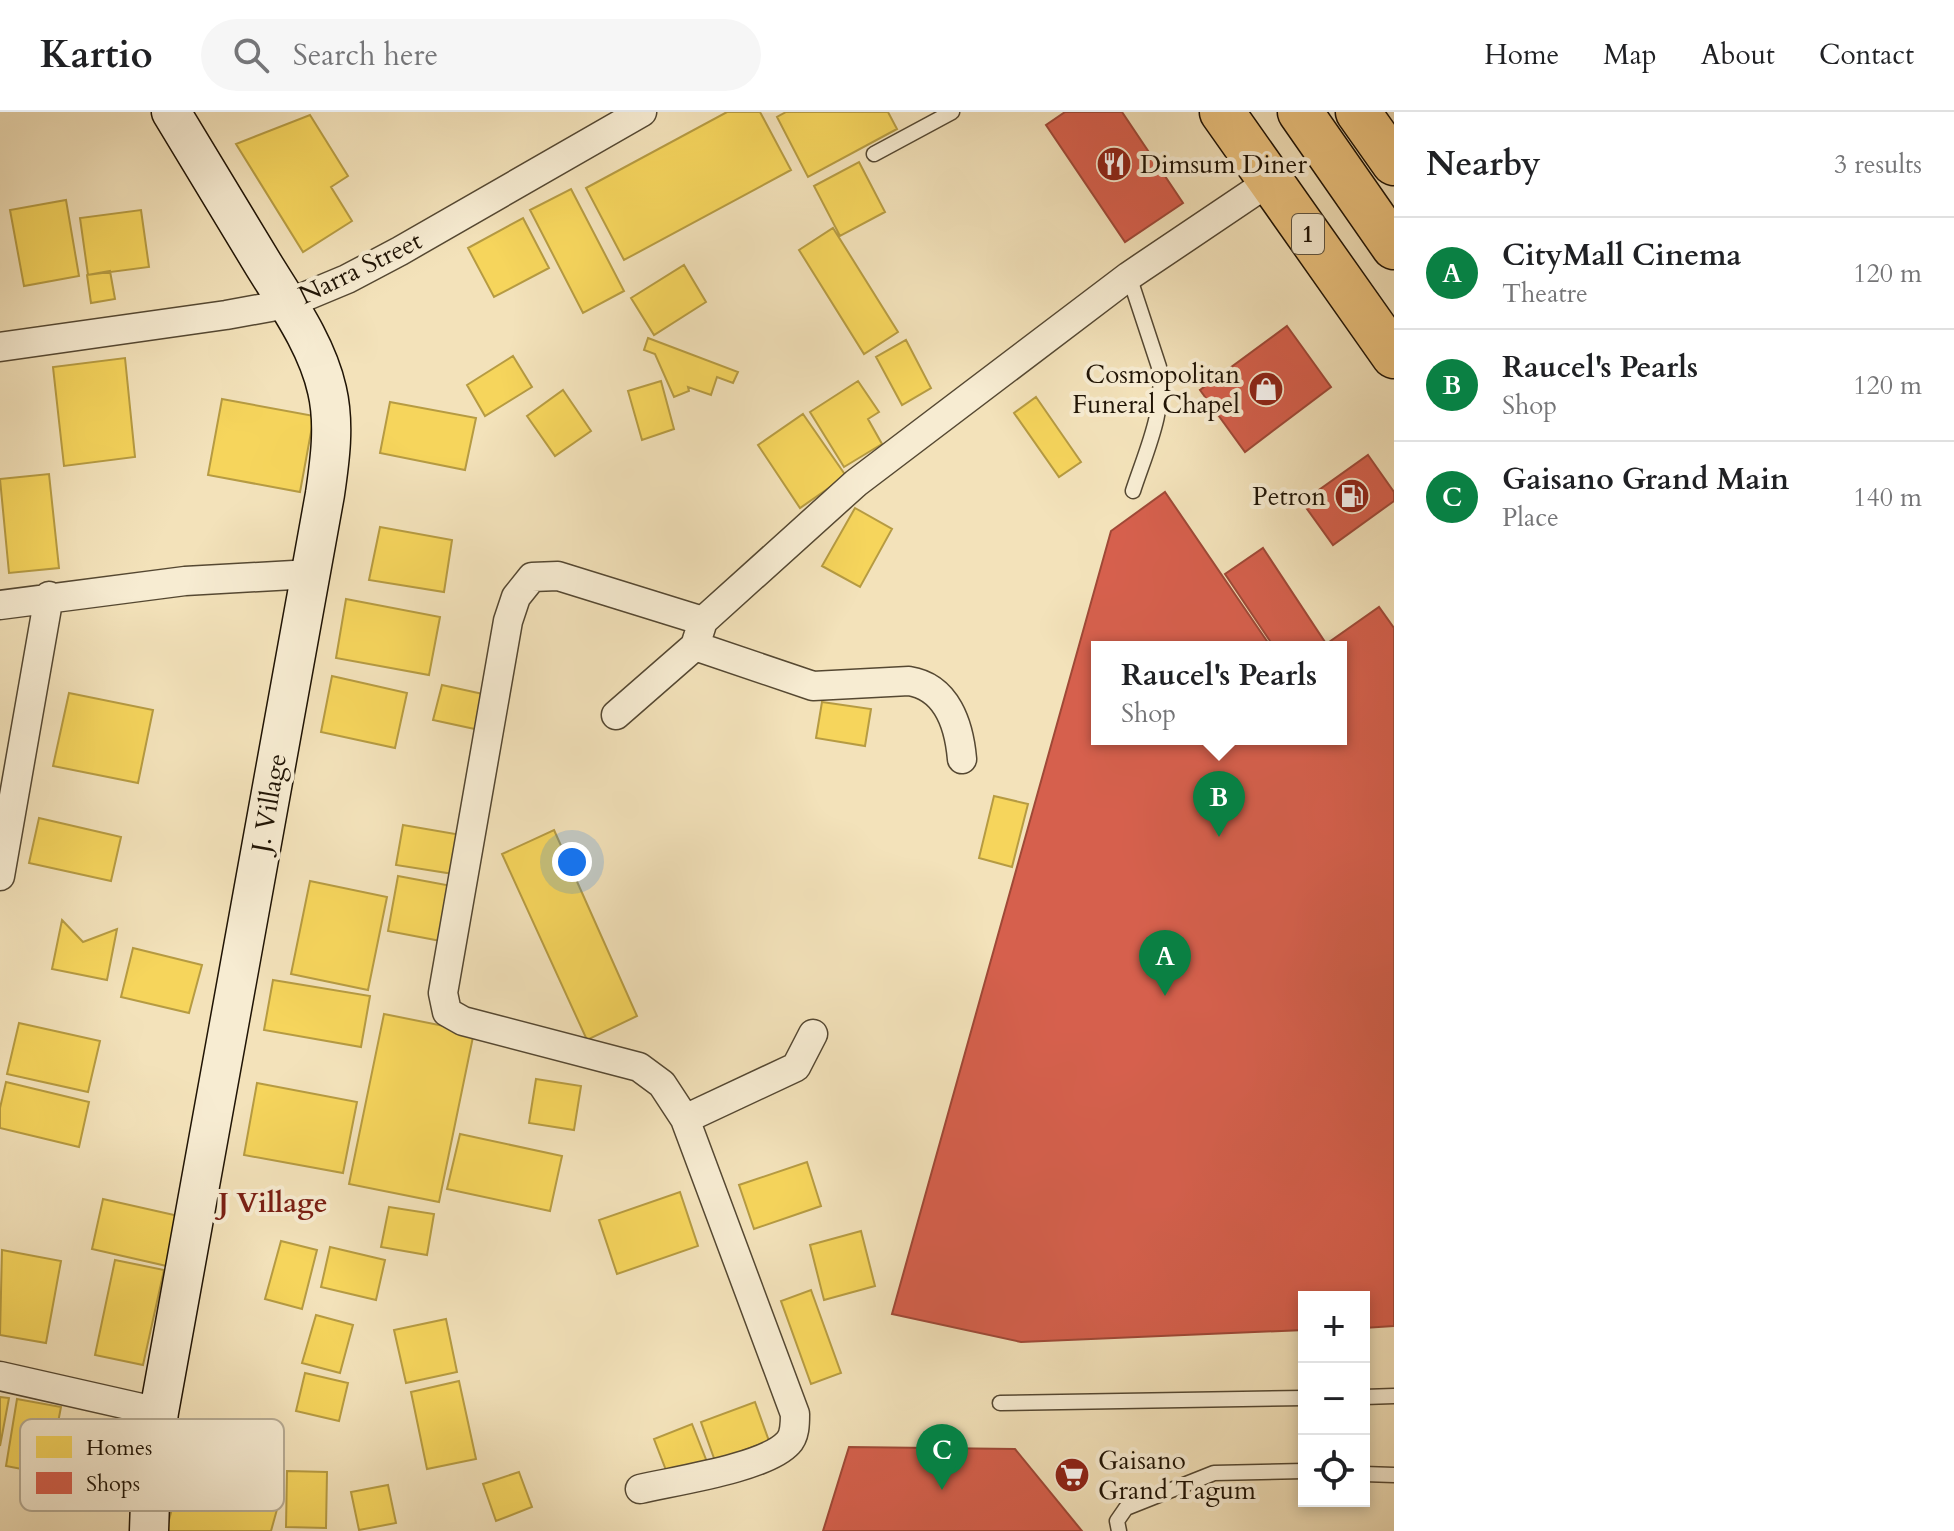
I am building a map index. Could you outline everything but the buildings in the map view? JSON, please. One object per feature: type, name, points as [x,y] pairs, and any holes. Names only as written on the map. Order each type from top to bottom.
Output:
[{"type":"highway","name":"1","points":[[1222,112],[1394,356]]},
{"type":"highway","points":[[1359,112],[1394,163]]},
{"type":"highway","name":"1","points":[[1310,126],[1394,247]]},
{"type":"street","name":"J. Village","points":[[158,1419],[311,574],[330,458],[331,423],[327,389],[287,304],[171,112]]},
{"type":"street","name":"Narra Street","points":[[0,347],[287,304],[347,279],[400,251],[642,112]]},
{"type":"street","points":[[616,715],[856,483],[1129,276],[1270,181]]},
{"type":"street","points":[[0,605],[49,596],[185,581],[311,574]]},
{"type":"street","points":[[640,1489],[725,1470],[772,1454],[787,1445],[795,1425],[795,1414],[685,1119],[662,1084],[639,1067],[463,1021],[447,1012],[443,993],[508,621],[516,597],[532,577],[558,576],[699,634],[813,686],[921,683],[947,704],[960,735],[962,759]]},
{"type":"street","points":[[0,875],[49,596]]},
{"type":"street","points":[[685,1119],[796,1067],[813,1034]]},
{"type":"street","points":[[0,1376],[159,1412]]},
{"type":"street","name":"J. Village","points":[[149,1531],[150,1511]]},
{"type":"lane","points":[[874,154],[952,112]]},
{"type":"lane","points":[[1129,276],[1159,367],[1161,383],[1161,405],[1133,491]]},
{"type":"lane","points":[[1370,1397],[1394,1396]]},
{"type":"lane","points":[[1000,1403],[1298,1398]]},
{"type":"lane","points":[[1119,1531],[1117,1521],[1126,1508],[1214,1473],[1298,1471]]},
{"type":"lane","points":[[1370,1474],[1394,1475]]},
{"type":"place","name":"Dimsum Diner","points":[[1114,164]]},
{"type":"place","name":"Cosmopolitan Funeral Chapel","points":[[1266,389]]},
{"type":"place","name":"Petron","points":[[1352,496]]},
{"type":"place","name":"Raucel's Pearls","points":[[1219,837]]},
{"type":"place","name":"CityMall Cinema","points":[[1165,996]]},
{"type":"place","name":"Gaisano Grand Tagum","points":[[1072,1475]]},
{"type":"place","name":"Gaisano Grand Main","points":[[942,1490]]},
{"type":"district","name":"J Village","points":[[273,1203]]}]
